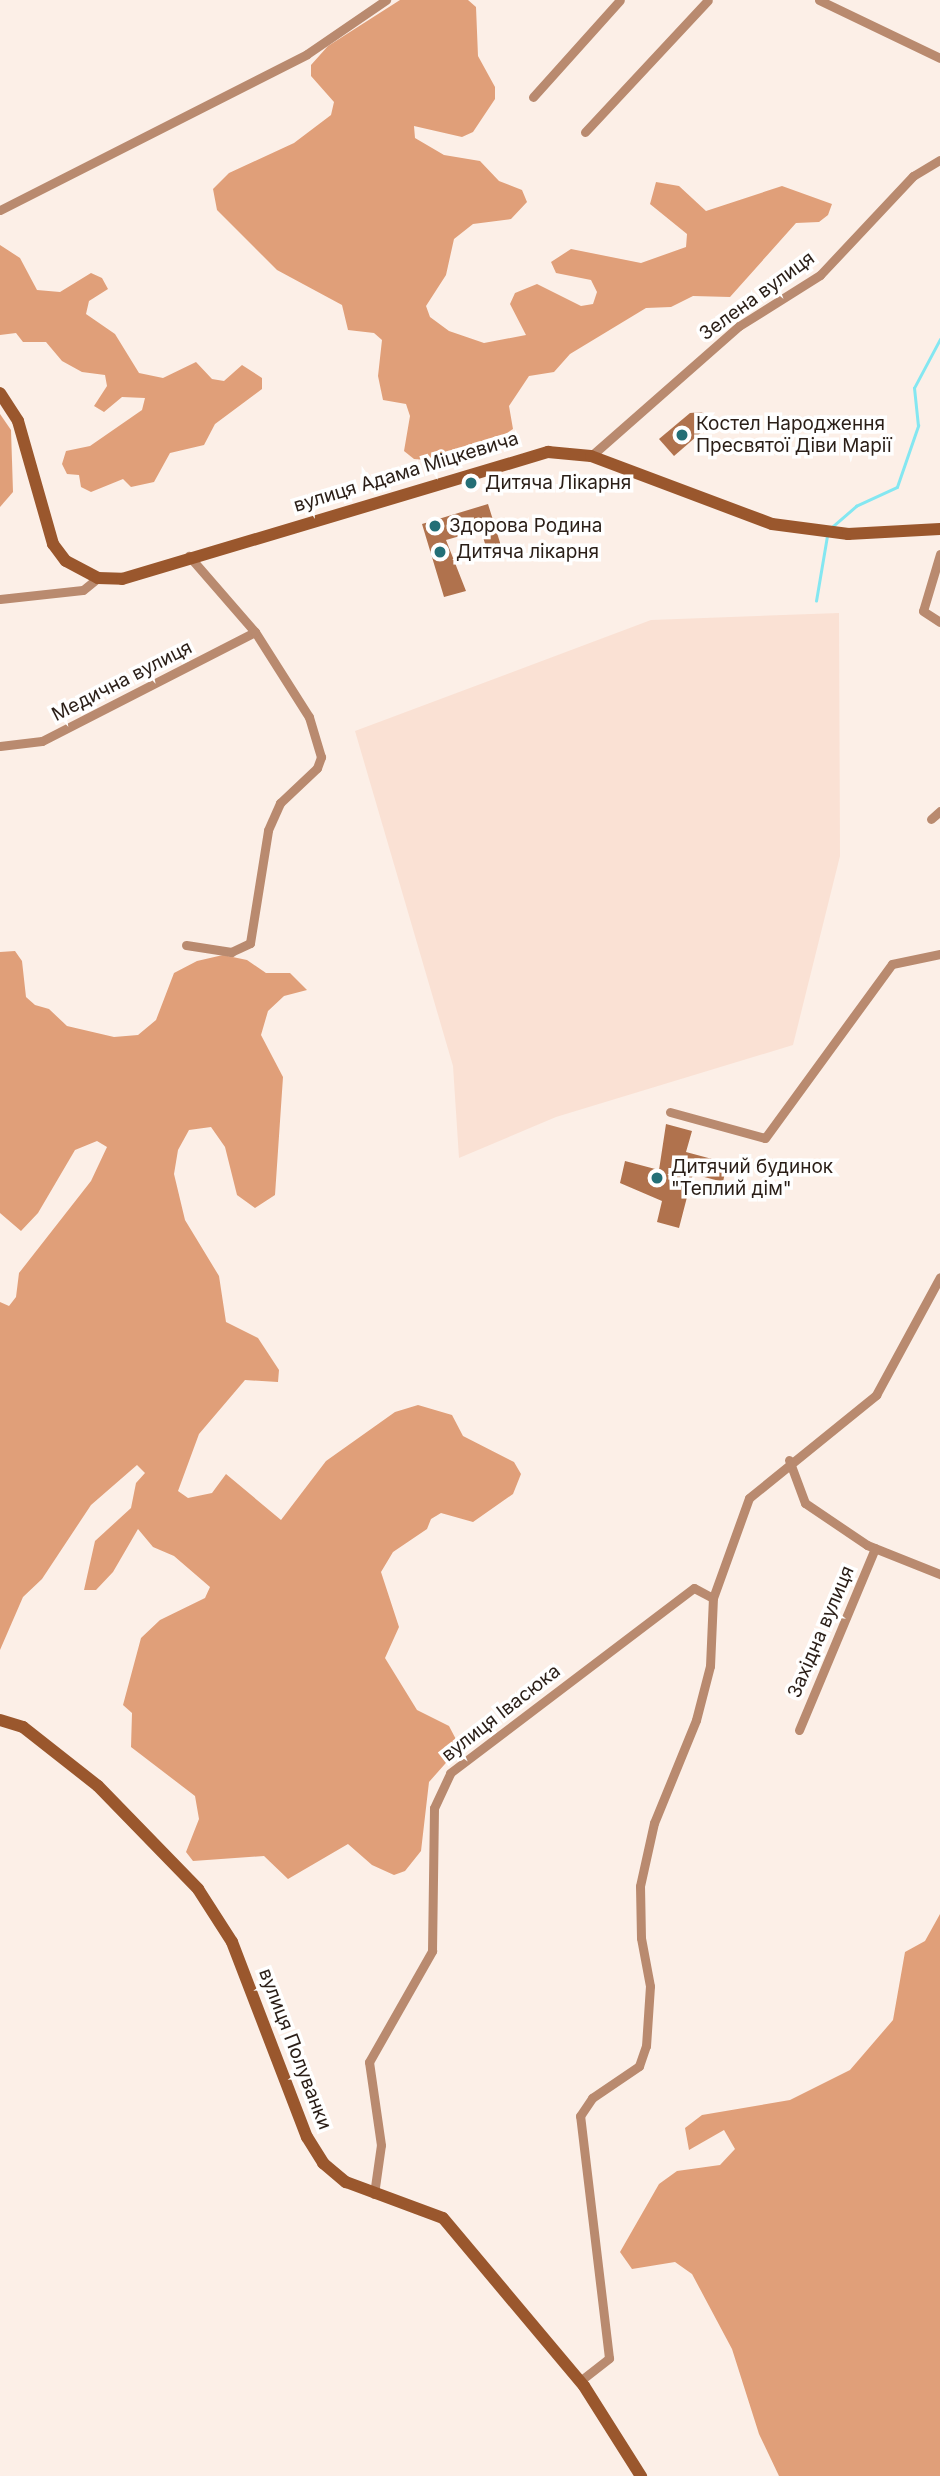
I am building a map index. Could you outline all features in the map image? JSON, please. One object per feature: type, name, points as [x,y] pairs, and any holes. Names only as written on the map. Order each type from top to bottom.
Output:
[{"type":"street","points":[[0,210],[307,54],[386,0]]},
{"type":"street","points":[[533,97],[620,0]]},
{"type":"street","points":[[585,132],[708,0]]},
{"type":"street","points":[[824,1],[940,58]]},
{"type":"street","name":"Зелена вулиця","points":[[591,456],[739,326],[820,275],[913,176],[940,160]]},
{"type":"street","points":[[0,393],[18,421],[53,544],[65,561],[98,578],[83,590],[0,599]]},
{"type":"street","name":"вулиця Адама Міцкевича","points":[[98,578],[122,579],[188,556],[514,458],[548,452],[591,456],[772,524],[848,534],[940,533]]},
{"type":"street","points":[[940,554],[923,611],[940,622]]},
{"type":"street","points":[[186,944],[231,952],[250,943],[268,830],[280,803],[317,768],[321,757],[309,717],[255,632],[188,556]]},
{"type":"street","name":"Медична вулиця","points":[[0,746],[42,740],[255,632]]},
{"type":"street","points":[[931,820],[940,811]]},
{"type":"street","points":[[670,1112],[765,1138],[892,964],[940,954]]},
{"type":"street","points":[[580,2381],[609,2358],[580,2116],[592,2098],[639,2066],[650,1986],[641,1938],[640,1886],[654,1824],[707,1680],[713,1598],[749,1498],[789,1460],[876,1395],[940,1277]]},
{"type":"street","points":[[789,1460],[805,1503],[875,1548],[940,1574]]},
{"type":"street","name":"Західна вулиця","points":[[799,1730],[875,1548]]},
{"type":"street","name":"вулиця Івасюка","points":[[374,2194],[381,2145],[369,2062],[433,1944],[434,1808],[450,1773],[694,1588],[713,1598]]},
{"type":"street","name":"вулиця Полуванки","points":[[0,1720],[23,1727],[98,1786],[198,1889],[238,1954],[307,2137],[331,2169],[374,2194],[443,2218],[580,2381],[641,2476]]},
{"type":"shaded area","points":[[400,0],[468,0],[476,7],[478,56],[495,87],[495,99],[473,132],[462,137],[414,126],[415,138],[444,155],[480,161],[499,181],[522,190],[527,202],[511,219],[473,224],[454,239],[446,275],[426,306],[430,317],[449,331],[484,343],[526,335],[510,304],[515,293],[537,284],[581,306],[593,304],[597,292],[591,280],[556,273],[551,262],[571,249],[641,263],[686,247],[687,234],[650,204],[656,182],[679,186],[706,211],[782,186],[832,204],[828,215],[819,222],[796,223],[730,297],[693,296],[671,307],[646,308],[570,354],[554,372],[529,376],[509,406],[513,429],[461,463],[414,459],[404,451],[410,416],[406,404],[383,400],[378,376],[382,340],[374,333],[348,330],[342,305],[277,270],[217,210],[213,189],[229,173],[294,143],[331,115],[334,102],[311,76],[311,65],[328,46]]},
{"type":"shaded area","points":[[0,245],[20,258],[37,290],[60,292],[91,273],[102,278],[108,289],[89,301],[86,314],[115,334],[139,373],[163,378],[196,362],[212,379],[224,381],[242,365],[262,378],[262,389],[215,424],[204,445],[170,453],[154,482],[131,487],[123,479],[91,492],[81,487],[79,475],[67,474],[62,464],[66,451],[90,446],[142,410],[145,398],[122,397],[104,412],[94,406],[107,386],[105,375],[82,372],[62,361],[46,342],[23,342],[16,333],[0,335]]},
{"type":"shaded area","points":[[0,414],[11,430],[13,492],[0,507]]},
{"type":"shaded area","points":[[839,613],[840,856],[793,1045],[556,1117],[459,1158],[453,1066],[355,731],[651,620]]},
{"type":"shaded area","points":[[15,951],[22,961],[26,997],[35,1005],[49,1009],[67,1026],[114,1037],[138,1035],[156,1020],[174,973],[197,961],[223,955],[247,960],[266,973],[290,973],[307,990],[284,996],[268,1011],[261,1035],[283,1077],[275,1195],[255,1208],[237,1195],[225,1147],[211,1127],[189,1130],[178,1150],[174,1174],[185,1220],[219,1276],[226,1322],[258,1338],[279,1370],[278,1382],[245,1380],[199,1434],[178,1491],[188,1498],[212,1493],[226,1474],[281,1520],[326,1461],[395,1412],[418,1405],[452,1415],[463,1436],[514,1462],[521,1474],[513,1494],[473,1522],[441,1513],[431,1519],[427,1529],[393,1552],[381,1572],[399,1627],[385,1658],[417,1710],[449,1726],[460,1747],[429,1782],[421,1851],[405,1871],[394,1875],[372,1865],[348,1844],[288,1879],[264,1856],[193,1861],[186,1852],[199,1819],[195,1796],[131,1747],[132,1713],[123,1705],[141,1638],[160,1620],[205,1598],[210,1587],[174,1556],[153,1547],[138,1529],[113,1572],[96,1590],[84,1590],[95,1541],[131,1508],[136,1483],[145,1473],[137,1465],[91,1505],[42,1579],[23,1597],[0,1650],[0,1302],[9,1306],[16,1297],[19,1273],[91,1181],[107,1147],[97,1141],[75,1150],[38,1213],[21,1231],[0,1213],[0,952]]},
{"type":"shaded area","points":[[940,1914],[940,2476],[779,2476],[759,2434],[732,2349],[692,2274],[675,2262],[632,2269],[620,2252],[659,2184],[677,2171],[720,2165],[735,2149],[724,2130],[689,2150],[685,2128],[702,2115],[790,2100],[850,2070],[893,2020],[905,1952],[925,1941]]},
{"type":"building","name":"Костел Народження Пресвятої Діви Марії","points":[[702,412],[708,420],[704,430],[674,456],[659,439],[690,413]]},
{"type":"building","name":"Дитяча лікарня","points":[[488,504],[502,549],[488,554],[481,530],[446,540],[466,591],[444,597],[422,524]]},
{"type":"building","name":"Дитячий будинок \"Теплий дім\"","points":[[666,1124],[692,1131],[686,1152],[727,1163],[723,1182],[693,1174],[679,1228],[657,1222],[662,1201],[620,1183],[625,1161],[659,1170]]},
{"type":"waterway","points":[[832,527],[856,506],[897,487],[918,426],[914,388],[940,339]]},
{"type":"waterway","points":[[816,601],[827,536]]},
{"type":"place","name":"Костел Народження Пресвятої Діви Марії","points":[[682,435]]},
{"type":"place","name":"Дитяча Лікарня","points":[[471,483]]},
{"type":"place","name":"Здорова Родина","points":[[435,526]]},
{"type":"place","name":"Дитяча лікарня","points":[[440,552]]},
{"type":"place","name":"Дитячий будинок \"Теплий дім\"","points":[[657,1178]]}]
